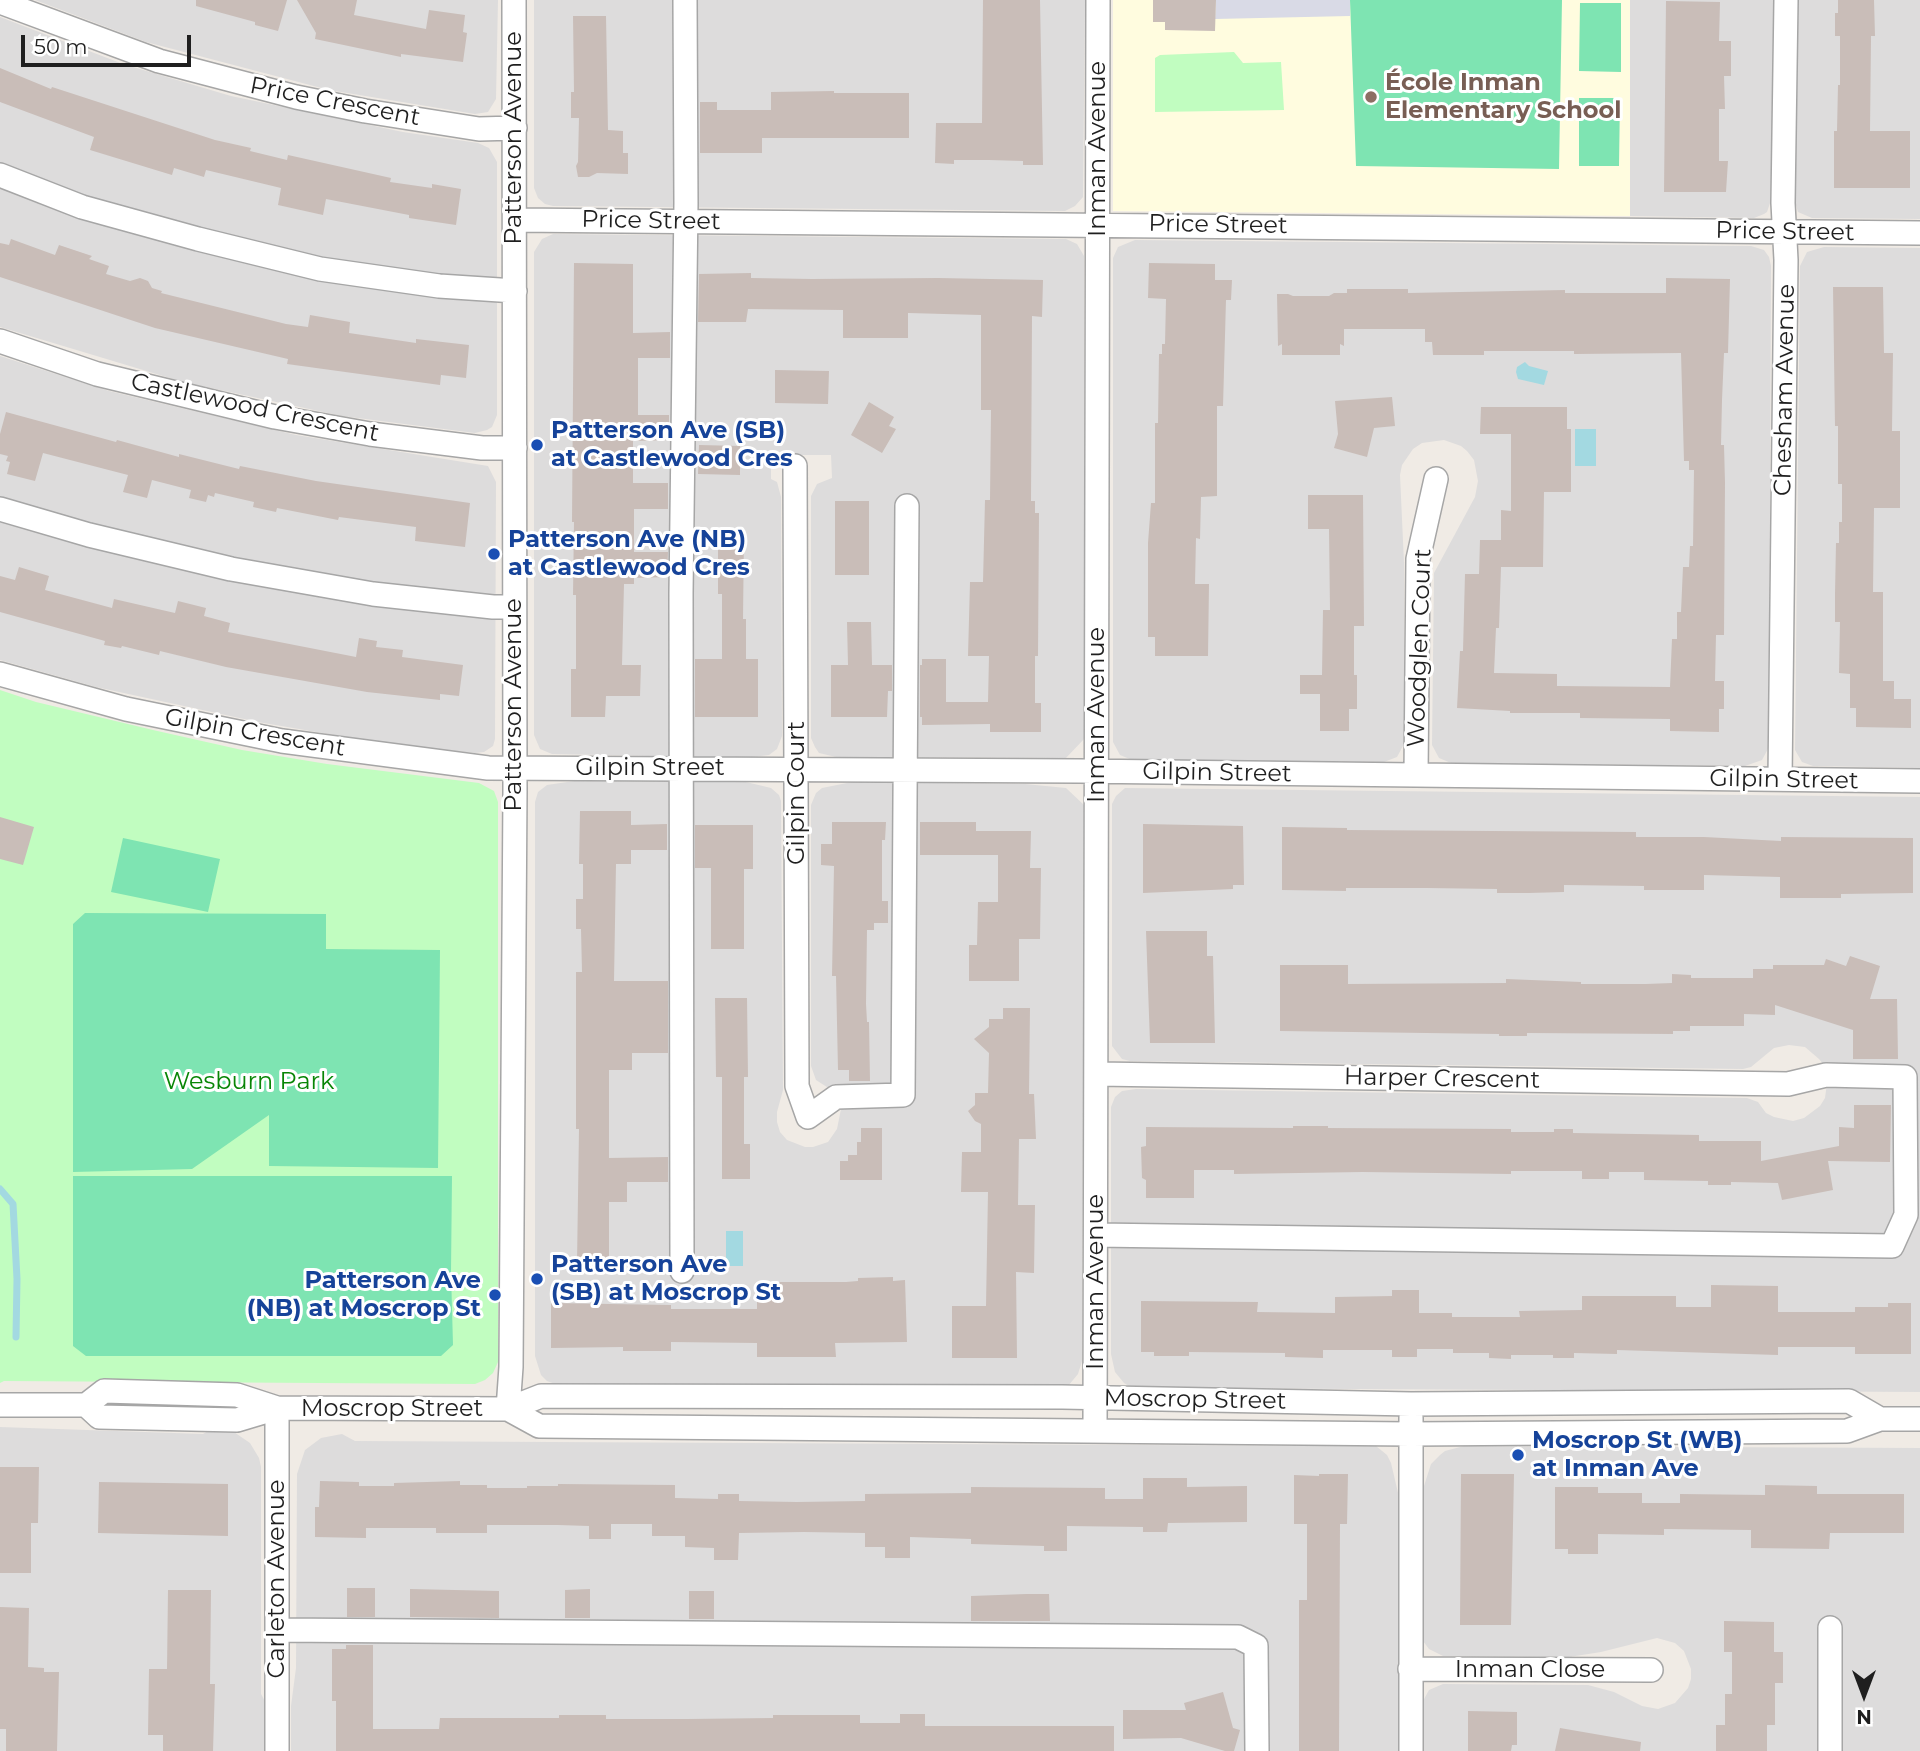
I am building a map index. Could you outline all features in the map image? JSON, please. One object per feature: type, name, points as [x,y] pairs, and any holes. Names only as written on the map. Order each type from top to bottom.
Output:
[{"type":"street","name":"Patterson Avenue","points":[[508,1409],[511,1367],[514,769],[514,0]]},
{"type":"street","points":[[682,1271],[681,580],[686,222],[685,0]]},
{"type":"street","name":"Inman Avenue","points":[[1096,1431],[1098,0]]},
{"type":"street","name":"Chesham Avenue","points":[[1780,779],[1786,0]]},
{"type":"street","name":"Price Crescent","points":[[0,2],[159,61],[296,97],[479,129],[515,128]]},
{"type":"street","points":[[0,175],[82,207],[320,269],[439,286],[514,291]]},
{"type":"street","name":"Price Street","points":[[515,220],[1920,233]]},
{"type":"street","name":"Castlewood Crescent","points":[[0,341],[97,374],[275,417],[370,434],[482,447],[515,447]]},
{"type":"street","name":"Gilpin Court","points":[[795,467],[797,1086],[808,1117],[836,1097],[903,1096],[906,771]]},
{"type":"street","name":"Woodglen Court","points":[[1416,775],[1418,559],[1436,479]]},
{"type":"street","points":[[906,506],[906,771]]},
{"type":"street","points":[[0,509],[89,535],[231,569],[373,594],[514,607]]},
{"type":"street","name":"Gilpin Crescent","points":[[0,674],[126,709],[282,741],[482,768],[514,769]]},
{"type":"street","name":"Gilpin Street","points":[[514,769],[1097,771],[1920,781]]},
{"type":"street","name":"Harper Crescent","points":[[1096,1074],[1788,1084],[1826,1075],[1905,1077],[1906,1215],[1892,1246],[1096,1235]]},
{"type":"street","name":"Moscrop Street","points":[[0,1405],[86,1405],[99,1417],[237,1420],[277,1408],[508,1409],[541,1396],[1096,1398],[1411,1404],[1849,1401],[1880,1419]]},
{"type":"street","points":[[1411,1404],[1411,1751]]},
{"type":"street","name":"Carleton Avenue","points":[[277,1408],[277,1751]]},
{"type":"street","name":"Moscrop Street","points":[[508,1409],[539,1426],[1411,1434],[1847,1432],[1880,1419],[1920,1419]]},
{"type":"street","points":[[1830,1628],[1830,1751]]},
{"type":"street","points":[[277,1630],[1238,1637],[1256,1646],[1257,1751]]},
{"type":"street","name":"Inman Close","points":[[1410,1669],[1651,1670]]},
{"type":"shaded area","points":[[35,0],[498,0],[496,99],[488,112],[475,114],[329,90],[146,42]]},
{"type":"shaded area","points":[[534,0],[1085,0],[1083,197],[1075,206],[1065,211],[545,204],[538,198],[534,188]]},
{"type":"shaded area","name":"École Inman Elementary School","points":[[1113,0],[1630,0],[1630,216],[1113,211]]},
{"type":"shaded area","points":[[1216,0],[1350,0],[1350,16],[1215,19]]},
{"type":"shaded area","points":[[1630,0],[1775,0],[1771,200],[1764,214],[1754,218],[1630,216]]},
{"type":"shaded area","points":[[1796,0],[1920,0],[1920,219],[1812,218],[1798,212],[1794,198]]},
{"type":"shaded area","points":[[0,17],[123,64],[231,96],[403,132],[478,143],[489,148],[497,162],[497,415],[492,427],[475,433],[342,416],[183,382],[0,327]]},
{"type":"shaded area","points":[[553,234],[1066,239],[1077,244],[1084,256],[1084,739],[1066,758],[836,757],[819,753],[811,738],[811,496],[817,484],[832,478],[831,455],[771,455],[771,479],[777,482],[781,497],[782,736],[777,749],[769,755],[745,758],[552,754],[540,749],[534,735],[534,252],[542,239]]},
{"type":"shaded area","points":[[1135,240],[1751,246],[1764,250],[1771,266],[1769,747],[1762,760],[1745,766],[1451,763],[1439,758],[1432,745],[1434,573],[1475,497],[1478,481],[1474,460],[1467,451],[1444,440],[1422,443],[1413,449],[1402,465],[1400,475],[1404,563],[1404,744],[1397,757],[1384,762],[1132,760],[1120,755],[1113,742],[1113,258],[1118,247]]},
{"type":"shaded area","points":[[1824,247],[1920,248],[1920,768],[1813,766],[1802,762],[1795,750],[1800,266],[1807,252]]},
{"type":"shaded area","points":[[0,356],[109,391],[296,435],[488,466],[496,482],[493,746],[484,752],[475,753],[387,744],[258,722],[96,687],[0,660]]},
{"type":"shaded area","points":[[574,781],[746,782],[771,788],[779,795],[783,1090],[777,1122],[780,1132],[787,1140],[805,1147],[828,1142],[837,1129],[841,1109],[830,1089],[816,1080],[811,1066],[811,805],[816,793],[822,788],[852,782],[1025,784],[1066,788],[1084,805],[1082,1361],[1078,1374],[1068,1386],[1062,1390],[558,1385],[547,1381],[541,1375],[535,1356],[535,802],[538,792],[547,785]]},
{"type":"shaded area","points":[[1125,788],[1920,797],[1920,1392],[1135,1390],[1124,1383],[1115,1372],[1111,1354],[1111,1107],[1115,1097],[1122,1091],[1136,1089],[1747,1098],[1758,1102],[1766,1113],[1774,1117],[1793,1121],[1804,1118],[1820,1106],[1825,1098],[1827,1083],[1824,1065],[1819,1059],[1805,1047],[1789,1045],[1774,1048],[1751,1067],[1743,1069],[1122,1059],[1112,1046],[1112,804]]},
{"type":"shaded area","points":[[0,1427],[203,1434],[210,1430],[231,1430],[250,1443],[261,1467],[261,1694],[266,1703],[270,1751],[0,1751]]},
{"type":"shaded area","points":[[342,1434],[355,1441],[1339,1446],[1348,1440],[1371,1442],[1387,1455],[1399,1497],[1399,1751],[291,1751],[291,1706],[296,1668],[297,1474],[305,1450],[321,1438]]},
{"type":"shaded area","points":[[1464,1446],[1920,1448],[1920,1751],[1422,1751],[1423,1701],[1429,1690],[1443,1684],[1588,1685],[1614,1692],[1642,1706],[1658,1709],[1675,1703],[1688,1688],[1691,1679],[1691,1669],[1684,1651],[1675,1643],[1657,1638],[1569,1657],[1443,1656],[1429,1649],[1423,1641],[1422,1631],[1421,1532],[1424,1486],[1431,1464],[1445,1451]]},
{"type":"green space","points":[[1350,0],[1562,0],[1559,169],[1356,166]]},
{"type":"green space","points":[[1580,3],[1621,3],[1621,72],[1579,71]]},
{"type":"green space","points":[[1234,52],[1243,63],[1281,62],[1284,110],[1155,112],[1155,58],[1160,55]]},
{"type":"green space","points":[[1579,98],[1620,98],[1619,166],[1579,166]]},
{"type":"green space","name":"Wesburn Park","points":[[0,690],[36,702],[242,750],[327,764],[479,783],[494,791],[498,802],[498,1362],[493,1373],[485,1380],[475,1384],[0,1383]]},
{"type":"green space","points":[[123,838],[220,859],[208,912],[111,892]]},
{"type":"green space","points":[[85,913],[326,914],[326,949],[440,950],[438,1168],[269,1166],[269,1115],[192,1169],[73,1172],[73,924]]},
{"type":"green space","points":[[73,1176],[452,1176],[453,1345],[441,1356],[86,1356],[73,1346]]},
{"type":"water","points":[[1525,362],[1529,366],[1548,371],[1544,385],[1518,379],[1517,367]]},
{"type":"water","points":[[1575,429],[1596,429],[1596,466],[1575,466]]},
{"type":"water","points":[[726,1231],[743,1231],[743,1266],[726,1266]]},
{"type":"building","points":[[196,0],[287,0],[278,31],[196,6]]},
{"type":"building","points":[[297,0],[357,0],[354,15],[426,29],[429,10],[465,15],[463,32],[467,33],[463,62],[401,54],[401,57],[315,39],[316,33]]},
{"type":"building","points":[[983,0],[1040,0],[1043,165],[1023,165],[1023,161],[989,160],[935,163],[936,123],[982,123]]},
{"type":"building","points":[[1153,0],[1216,0],[1215,31],[1165,30],[1165,22],[1153,22]]},
{"type":"building","points":[[1838,0],[1874,0],[1870,131],[1910,131],[1910,188],[1834,188],[1834,131],[1837,131],[1840,85],[1840,36],[1835,36]]},
{"type":"building","points":[[1666,1],[1720,2],[1719,41],[1731,41],[1731,76],[1724,76],[1725,109],[1719,109],[1719,161],[1728,161],[1726,192],[1664,192]]},
{"type":"building","points":[[573,16],[606,16],[608,130],[623,131],[623,153],[628,153],[628,174],[597,173],[589,177],[578,177],[576,166],[579,118],[571,118],[571,92],[574,92]]},
{"type":"building","points":[[0,68],[51,89],[52,87],[215,140],[251,148],[250,151],[287,160],[288,155],[391,178],[390,182],[432,188],[432,184],[461,189],[456,225],[409,218],[409,215],[326,199],[323,215],[278,205],[281,188],[206,170],[204,177],[174,168],[172,175],[90,150],[94,137],[0,102]]},
{"type":"building","points":[[771,92],[909,93],[909,138],[762,138],[762,153],[700,153],[700,102],[717,102],[717,110],[771,110]]},
{"type":"building","points":[[11,239],[55,255],[59,245],[92,256],[89,259],[109,266],[106,274],[130,281],[140,278],[148,281],[152,288],[162,291],[161,293],[286,324],[308,327],[310,315],[350,322],[349,333],[416,343],[416,339],[469,345],[466,378],[441,375],[440,385],[287,364],[288,359],[155,328],[0,277],[0,243],[9,245]]},
{"type":"building","points":[[574,263],[633,264],[633,333],[670,332],[670,358],[638,358],[638,415],[669,415],[669,440],[633,441],[633,483],[668,483],[668,509],[634,509],[634,552],[668,552],[667,577],[634,578],[634,584],[624,584],[622,665],[641,665],[640,696],[606,696],[605,717],[571,717],[571,669],[576,669],[572,522]]},
{"type":"building","points":[[1149,263],[1215,264],[1215,280],[1232,280],[1231,300],[1226,300],[1223,406],[1217,406],[1217,496],[1201,497],[1200,539],[1196,538],[1195,584],[1209,584],[1208,656],[1155,656],[1155,637],[1148,637],[1148,543],[1151,503],[1155,503],[1155,423],[1158,423],[1159,354],[1162,354],[1162,344],[1165,344],[1166,299],[1148,298]]},
{"type":"building","points":[[751,273],[751,278],[1043,280],[1042,317],[1032,316],[1031,501],[1035,501],[1035,513],[1039,513],[1035,703],[1041,703],[1041,732],[990,732],[990,724],[922,725],[920,717],[922,659],[946,659],[946,702],[988,702],[989,656],[968,656],[970,582],[983,582],[985,500],[990,500],[991,410],[981,410],[981,315],[908,313],[908,338],[843,338],[843,310],[748,309],[746,322],[698,322],[699,274]]},
{"type":"building","points":[[1666,278],[1730,279],[1721,445],[1724,445],[1725,483],[1724,635],[1716,635],[1715,681],[1724,681],[1724,709],[1719,709],[1719,732],[1670,731],[1670,719],[1580,718],[1580,713],[1510,713],[1457,708],[1460,651],[1463,651],[1465,574],[1479,574],[1480,540],[1501,540],[1501,510],[1511,511],[1511,434],[1480,434],[1481,407],[1567,407],[1567,429],[1571,429],[1571,492],[1544,492],[1543,567],[1501,567],[1494,673],[1557,674],[1557,686],[1670,687],[1672,639],[1677,639],[1677,612],[1681,612],[1683,567],[1689,567],[1690,546],[1693,546],[1694,470],[1689,470],[1689,461],[1684,461],[1681,353],[1484,351],[1484,355],[1433,355],[1432,342],[1425,342],[1425,329],[1344,329],[1344,346],[1340,344],[1340,355],[1282,355],[1282,344],[1278,346],[1277,294],[1329,296],[1334,293],[1347,293],[1347,289],[1408,289],[1408,293],[1565,290],[1565,293],[1666,293]]},
{"type":"building","points":[[1833,287],[1883,287],[1884,353],[1893,353],[1892,431],[1900,431],[1900,508],[1874,508],[1873,592],[1883,592],[1883,681],[1894,681],[1894,699],[1911,699],[1911,728],[1856,727],[1856,708],[1850,708],[1850,674],[1839,673],[1840,622],[1835,622],[1835,594],[1836,543],[1839,543],[1839,522],[1842,522],[1842,484],[1838,484],[1838,426],[1835,426]]},
{"type":"building","points":[[775,370],[829,371],[828,404],[775,403]]},
{"type":"building","points":[[1392,397],[1395,426],[1374,428],[1367,457],[1334,448],[1338,434],[1335,401]]},
{"type":"building","points":[[869,402],[894,417],[889,426],[896,429],[882,453],[851,435]]},
{"type":"building","points":[[6,412],[116,442],[117,440],[179,457],[179,454],[239,469],[240,466],[316,481],[470,503],[465,547],[415,541],[416,527],[339,517],[338,520],[277,508],[276,512],[253,507],[254,502],[215,493],[214,497],[208,495],[206,502],[189,498],[191,490],[152,480],[147,498],[123,492],[128,475],[43,453],[35,481],[7,474],[10,462],[6,461],[8,456],[0,454],[0,434]]},
{"type":"building","points":[[699,445],[740,446],[740,475],[698,474]]},
{"type":"building","points":[[1308,495],[1363,495],[1364,626],[1354,626],[1357,709],[1349,709],[1349,731],[1320,731],[1320,694],[1300,694],[1300,675],[1322,675],[1323,610],[1330,610],[1329,529],[1308,529]]},
{"type":"building","points":[[835,501],[869,501],[869,575],[835,575]]},
{"type":"building","points":[[718,532],[744,532],[743,619],[746,619],[746,659],[758,659],[758,717],[695,717],[695,659],[722,659]]},
{"type":"building","points":[[19,567],[49,576],[45,590],[112,608],[114,599],[175,613],[178,601],[206,608],[204,616],[230,623],[228,632],[356,657],[359,638],[377,641],[376,647],[403,650],[402,657],[463,665],[459,696],[440,694],[440,700],[367,692],[226,667],[160,651],[159,655],[122,646],[104,645],[105,641],[0,612],[0,576],[15,580]]},
{"type":"building","points":[[847,622],[871,622],[872,665],[892,665],[892,691],[888,691],[887,717],[831,717],[831,665],[848,665]]},
{"type":"building","points":[[580,811],[631,811],[631,825],[667,824],[667,850],[631,850],[631,864],[616,864],[614,981],[668,981],[668,1053],[632,1053],[632,1070],[609,1070],[609,1158],[668,1157],[668,1182],[627,1182],[627,1202],[609,1202],[609,1263],[577,1263],[579,1129],[576,1129],[576,972],[582,972],[581,929],[576,929],[576,899],[583,899],[583,864],[579,864]]},
{"type":"building","points":[[0,817],[34,827],[23,865],[0,859]]},
{"type":"building","points":[[832,822],[886,822],[885,840],[882,840],[882,901],[888,901],[888,923],[874,923],[874,930],[867,930],[866,1004],[870,1081],[849,1081],[849,1070],[838,1070],[836,976],[832,976],[834,866],[821,865],[821,844],[832,844]]},
{"type":"building","points":[[920,822],[976,822],[976,831],[1031,831],[1030,868],[1041,868],[1040,939],[1019,939],[1019,981],[969,981],[969,945],[977,945],[978,902],[998,902],[998,855],[920,855]]},
{"type":"building","points":[[1143,824],[1243,826],[1244,885],[1233,885],[1233,889],[1143,893]]},
{"type":"building","points":[[695,825],[753,825],[753,869],[744,869],[744,949],[711,949],[711,868],[695,868]]},
{"type":"building","points":[[1282,827],[1636,832],[1636,837],[1781,841],[1781,837],[1913,838],[1913,893],[1841,894],[1841,898],[1780,898],[1780,877],[1704,875],[1704,890],[1644,890],[1644,886],[1564,885],[1564,892],[1529,893],[1497,893],[1497,889],[1427,888],[1282,890]]},
{"type":"building","points":[[1146,931],[1207,931],[1207,956],[1213,956],[1215,1043],[1150,1043]]},
{"type":"building","points":[[1850,956],[1880,966],[1870,999],[1897,999],[1898,1059],[1853,1059],[1853,1030],[1775,1005],[1775,1015],[1744,1014],[1744,1026],[1690,1026],[1690,1031],[1673,1031],[1673,1034],[1527,1033],[1527,1036],[1499,1036],[1280,1031],[1280,965],[1348,965],[1348,984],[1506,983],[1506,979],[1581,984],[1646,984],[1672,983],[1672,974],[1691,975],[1691,978],[1753,978],[1753,969],[1773,969],[1773,965],[1824,965],[1826,959],[1846,966]]},
{"type":"building","points":[[715,998],[747,998],[748,1077],[744,1077],[744,1144],[750,1144],[750,1179],[722,1179],[722,1077],[716,1077]]},
{"type":"building","points":[[1003,1008],[1030,1008],[1029,1094],[1034,1094],[1036,1139],[1019,1139],[1018,1205],[1035,1205],[1034,1273],[1016,1272],[1017,1358],[952,1358],[952,1306],[986,1306],[988,1192],[961,1192],[962,1152],[981,1152],[981,1124],[975,1121],[968,1111],[975,1105],[975,1093],[988,1093],[989,1053],[974,1039],[989,1027],[989,1019],[1003,1019]]},
{"type":"building","points":[[1854,1105],[1891,1105],[1890,1162],[1828,1161],[1833,1190],[1782,1200],[1778,1183],[1731,1182],[1731,1185],[1708,1185],[1708,1181],[1644,1180],[1644,1172],[1609,1172],[1609,1179],[1582,1179],[1582,1171],[1511,1171],[1511,1174],[1234,1174],[1234,1170],[1194,1170],[1194,1198],[1146,1198],[1146,1180],[1142,1178],[1141,1147],[1146,1146],[1146,1127],[1328,1126],[1511,1129],[1511,1132],[1573,1129],[1573,1133],[1699,1135],[1699,1141],[1761,1141],[1761,1161],[1839,1146],[1839,1127],[1854,1128]]},
{"type":"building","points":[[861,1128],[882,1128],[882,1180],[840,1180],[840,1161],[848,1161],[848,1155],[857,1155]]},
{"type":"building","points":[[893,1277],[893,1281],[905,1280],[907,1342],[835,1343],[836,1357],[757,1357],[757,1343],[671,1342],[671,1351],[623,1351],[623,1347],[551,1348],[551,1303],[671,1305],[671,1309],[757,1309],[757,1292],[770,1293],[770,1282],[846,1282],[858,1281],[858,1278]]},
{"type":"building","points":[[1711,1285],[1778,1286],[1778,1312],[1855,1312],[1855,1307],[1888,1307],[1888,1303],[1911,1303],[1911,1354],[1855,1354],[1855,1347],[1778,1347],[1778,1355],[1617,1350],[1617,1354],[1574,1353],[1574,1358],[1511,1355],[1511,1359],[1489,1358],[1489,1353],[1453,1353],[1453,1349],[1417,1349],[1417,1357],[1392,1357],[1392,1350],[1323,1350],[1323,1358],[1285,1357],[1285,1353],[1189,1352],[1189,1356],[1154,1356],[1154,1352],[1141,1352],[1141,1301],[1258,1302],[1257,1312],[1335,1313],[1335,1297],[1392,1296],[1392,1290],[1419,1290],[1419,1313],[1452,1313],[1452,1317],[1520,1317],[1519,1311],[1582,1310],[1582,1296],[1676,1296],[1676,1307],[1711,1307]]},
{"type":"building","points":[[0,1467],[39,1467],[38,1523],[31,1523],[31,1573],[0,1573]]},
{"type":"building","points":[[1348,1474],[1347,1524],[1340,1524],[1339,1751],[1299,1751],[1299,1600],[1307,1600],[1307,1524],[1294,1524],[1294,1475]]},
{"type":"building","points":[[1461,1474],[1514,1474],[1511,1625],[1460,1625]]},
{"type":"building","points":[[1143,1478],[1187,1478],[1187,1487],[1247,1486],[1247,1522],[1168,1523],[1167,1532],[1143,1532],[1143,1527],[1067,1526],[1067,1551],[1044,1551],[1044,1546],[971,1544],[971,1539],[910,1537],[910,1558],[885,1558],[885,1547],[865,1547],[865,1533],[804,1532],[739,1533],[738,1560],[714,1560],[714,1548],[685,1547],[685,1536],[652,1536],[652,1524],[611,1524],[611,1539],[589,1539],[589,1526],[558,1525],[487,1525],[487,1533],[436,1533],[436,1528],[366,1528],[366,1538],[315,1537],[315,1507],[319,1507],[320,1481],[359,1482],[359,1486],[394,1486],[394,1483],[460,1481],[460,1485],[487,1485],[487,1488],[527,1488],[558,1484],[675,1485],[675,1498],[718,1499],[718,1494],[739,1494],[739,1501],[797,1502],[865,1501],[865,1494],[971,1493],[971,1487],[1105,1488],[1105,1499],[1143,1499]]},
{"type":"building","points":[[99,1482],[228,1484],[228,1536],[98,1533]]},
{"type":"building","points":[[1765,1485],[1817,1486],[1817,1494],[1904,1494],[1904,1533],[1830,1533],[1829,1549],[1751,1548],[1751,1530],[1664,1529],[1664,1535],[1598,1534],[1598,1554],[1568,1554],[1568,1549],[1555,1549],[1555,1487],[1598,1487],[1598,1493],[1642,1493],[1642,1503],[1680,1503],[1680,1494],[1765,1495]]},
{"type":"building","points":[[347,1588],[375,1588],[375,1617],[347,1617]]},
{"type":"building","points":[[410,1589],[499,1591],[499,1618],[410,1617]]},
{"type":"building","points":[[590,1589],[590,1618],[565,1618],[565,1590]]},
{"type":"building","points":[[168,1590],[211,1590],[210,1684],[215,1684],[213,1751],[163,1751],[163,1735],[148,1735],[149,1669],[167,1669]]},
{"type":"building","points":[[689,1591],[714,1591],[714,1619],[689,1619]]},
{"type":"building","points":[[1049,1594],[1050,1621],[971,1621],[971,1596]]},
{"type":"building","points":[[0,1607],[29,1608],[28,1667],[44,1668],[44,1672],[59,1672],[57,1751],[6,1751],[6,1729],[0,1729]]},
{"type":"building","points":[[1724,1621],[1774,1622],[1774,1652],[1783,1652],[1783,1683],[1775,1683],[1775,1725],[1767,1725],[1767,1751],[1716,1751],[1716,1725],[1725,1725],[1725,1694],[1732,1694],[1732,1652],[1724,1652]]},
{"type":"building","points":[[346,1645],[373,1645],[373,1729],[439,1729],[440,1718],[559,1718],[559,1715],[606,1715],[606,1719],[688,1719],[860,1715],[860,1723],[900,1723],[900,1714],[925,1714],[925,1726],[1114,1726],[1114,1751],[336,1751],[332,1649],[346,1649]]},
{"type":"building","points":[[1223,1692],[1233,1728],[1240,1730],[1234,1751],[1225,1751],[1181,1738],[1123,1739],[1123,1710],[1186,1710],[1184,1703]]},
{"type":"building","points":[[1468,1711],[1517,1712],[1517,1745],[1512,1745],[1511,1751],[1468,1751]]},
{"type":"building","points":[[1560,1728],[1641,1742],[1640,1751],[1555,1751]]},
{"type":"waterway","points":[[0,1189],[13,1204],[17,1279],[16,1337]]},
{"type":"place","name":"École Inman Elementary School","points":[[1371,97]]},
{"type":"place","name":"Patterson Ave (SB) at Castlewood Cres","points":[[537,445]]},
{"type":"place","name":"Patterson Ave (NB) at Castlewood Cres","points":[[494,554]]},
{"type":"place","name":"Patterson Ave (SB) at Moscrop St","points":[[537,1279]]},
{"type":"place","name":"Patterson Ave (NB) at Moscrop St","points":[[495,1295]]},
{"type":"place","name":"Moscrop St (WB) at Inman Ave","points":[[1518,1455]]}]
